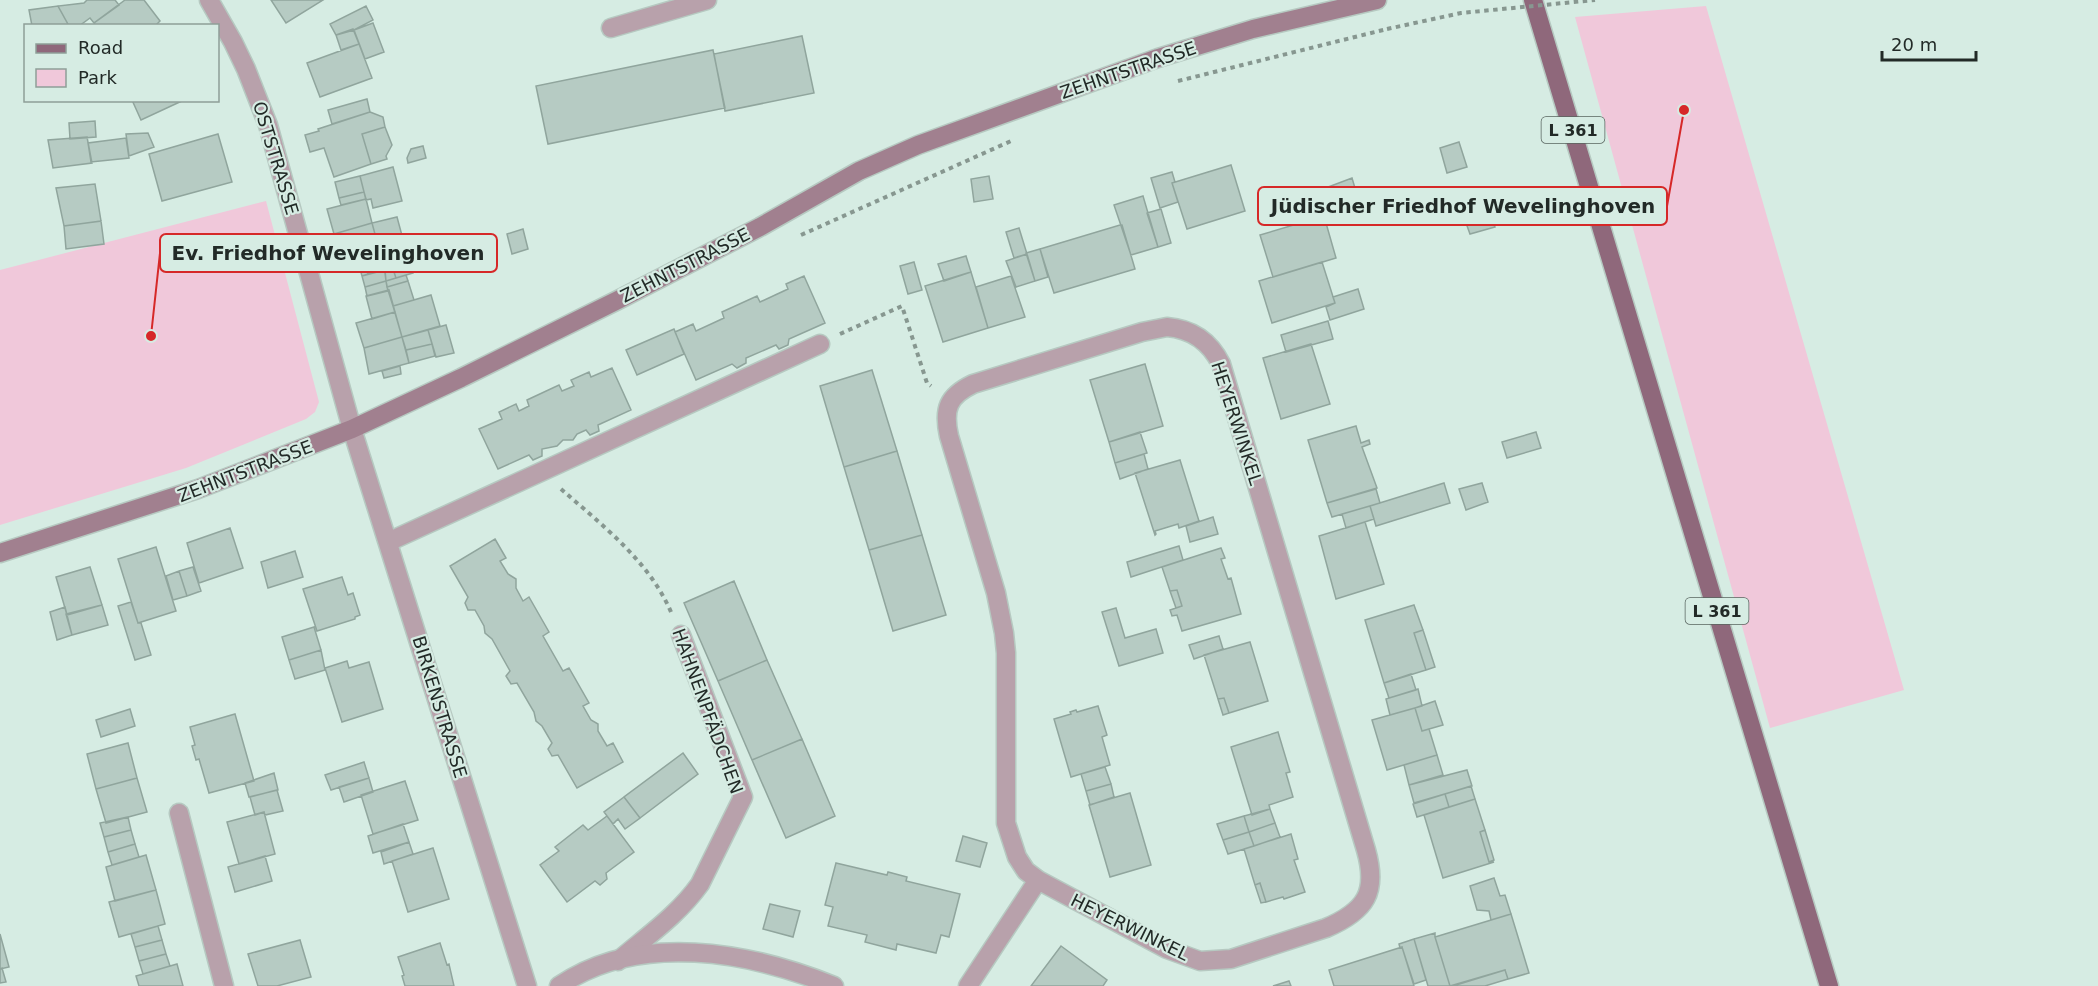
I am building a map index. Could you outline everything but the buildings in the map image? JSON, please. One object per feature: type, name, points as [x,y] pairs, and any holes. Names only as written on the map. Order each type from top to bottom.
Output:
[{"type":"main road","name":"ZEHNTSTRASSE","points":[[0,553],[198,489],[352,429],[608,305],[759,227],[859,171],[918,145],[1158,58],[1253,29],[1377,0]]},
{"type":"main road","name":"L 361","points":[[1533,0],[1829,986]]},
{"type":"street","name":"OSTSTRASSE","points":[[209,0],[238,51],[268,125],[352,429]]},
{"type":"street","points":[[611,28],[707,0]]},
{"type":"street","name":"HEYERWINKEL","points":[[1156,328],[1184,330],[1198,336],[1211,348],[1221,364],[1368,857],[1372,876],[1371,887],[1366,898],[1355,911],[1338,922],[1231,959],[1200,961],[1175,954],[1038,880],[1026,871],[1017,857],[1006,823],[1004,633],[996,593],[949,436],[946,418],[951,400],[963,389],[973,384],[1156,328]]},
{"type":"street","points":[[388,542],[820,344]]},
{"type":"street","name":"BIRKENSTRASSE","points":[[352,429],[527,986]]},
{"type":"street","name":"HAHNENPFÄDCHEN","points":[[618,961],[677,911],[700,884],[743,797],[681,635]]},
{"type":"street","points":[[179,813],[224,986]]},
{"type":"street","points":[[968,986],[1038,880]]},
{"type":"street","points":[[559,986],[594,967],[680,951],[711,953],[783,968],[834,986]]},
{"type":"path","points":[[1171,83],[1387,29],[1461,13],[1594,0]]},
{"type":"path","points":[[799,236],[1019,137]]},
{"type":"path","points":[[820,344],[902,306],[927,383],[951,400]]},
{"type":"path","name":"HAHNENPFÄDCHEN","points":[[540,471],[610,532],[645,569],[662,592],[681,635]]},
{"type":"green space","points":[[1706,6],[1904,690],[1770,728],[1575,17]]},
{"type":"green space","points":[[266,201],[319,402],[315,412],[306,419],[186,468],[0,525],[0,270]]},
{"type":"place","name":"Jüdischer Friedhof Wevelinghoven","points":[[1684,110]]},
{"type":"place","name":"Ev. Friedhof Wevelinghoven","points":[[151,336]]}]
